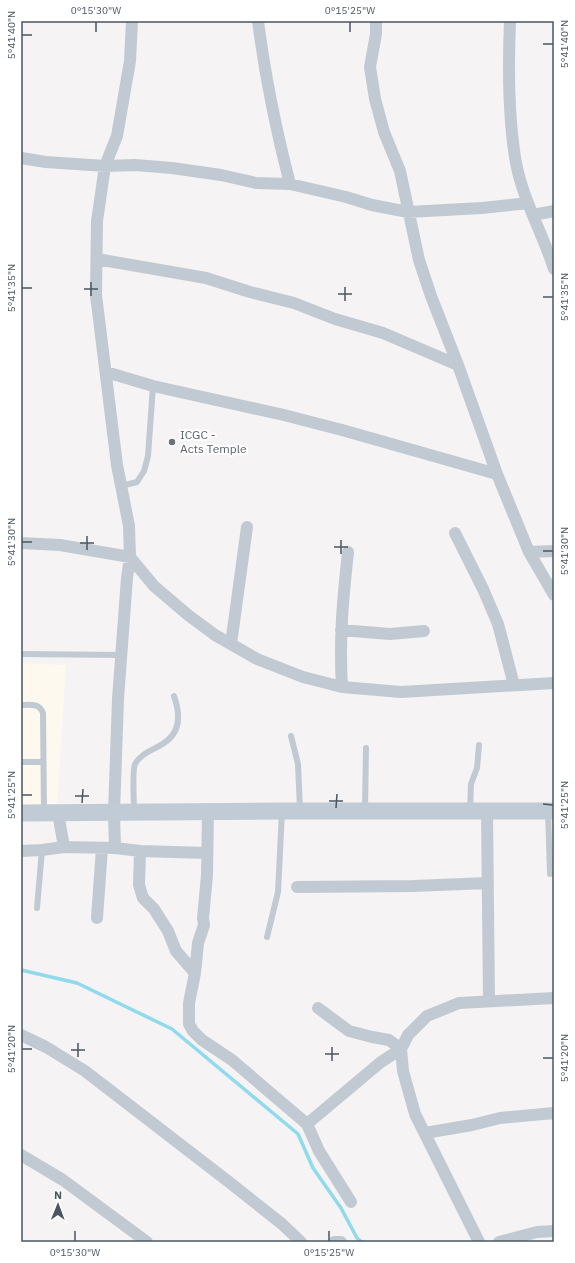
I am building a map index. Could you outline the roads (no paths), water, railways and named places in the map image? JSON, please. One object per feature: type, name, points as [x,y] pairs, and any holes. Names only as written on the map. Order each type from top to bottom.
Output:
[{"type":"main road","points":[[21,813],[282,810],[551,811]]},
{"type":"street","points":[[115,848],[114,813],[118,699],[127,578],[130,557],[129,526],[117,465],[96,295],[97,221],[105,166],[117,136],[130,61],[132,21]]},
{"type":"street","points":[[258,21],[263,61],[278,139],[290,184]]},
{"type":"street","points":[[376,21],[376,34],[370,67],[375,99],[384,132],[400,171],[413,238],[421,268],[497,474],[529,552],[554,596]]},
{"type":"street","points":[[510,21],[510,111],[516,164],[528,203],[548,248],[554,269]]},
{"type":"street","points":[[21,158],[46,162],[105,166],[135,165],[172,168],[221,175],[256,183],[290,184],[346,197],[372,205],[408,212],[482,208],[528,203]]},
{"type":"street","points":[[533,215],[554,211]]},
{"type":"street","points":[[97,258],[206,278],[250,292],[294,303],[383,333],[458,365]]},
{"type":"street","points":[[106,372],[153,386],[284,415],[342,430],[497,474]]},
{"type":"street","points":[[231,644],[248,527]]},
{"type":"street","points":[[455,533],[483,589],[498,624],[514,685]]},
{"type":"street","points":[[21,543],[60,545],[130,557],[154,586],[188,615],[215,635],[257,659],[303,677],[342,686],[401,692],[554,683]]},
{"type":"street","points":[[529,552],[554,551]]},
{"type":"street","points":[[342,686],[340,656],[341,630],[348,552]]},
{"type":"street","points":[[341,630],[390,634],[424,631]]},
{"type":"street","points":[[208,811],[204,925],[198,943],[195,973],[189,1004],[189,1024],[193,1031],[202,1040],[232,1060],[307,1124],[319,1151],[351,1202]]},
{"type":"street","points":[[479,811],[488,884],[489,1000]]},
{"type":"street","points":[[51,813],[64,847]]},
{"type":"street","points":[[21,851],[64,847],[207,853]]},
{"type":"street","points":[[97,918],[102,848]]},
{"type":"street","points":[[140,851],[139,884],[143,898],[154,909],[168,931],[176,951],[195,973]]},
{"type":"street","points":[[297,887],[488,884]]},
{"type":"street","points":[[307,1124],[381,1062],[401,1049],[408,1035],[426,1016],[445,1007],[459,1003],[489,1000],[554,998]]},
{"type":"street","points":[[318,1008],[349,1031],[389,1040],[401,1049],[403,1071],[415,1114],[479,1242]]},
{"type":"street","points":[[21,1035],[46,1047],[85,1071],[282,1224],[301,1242]]},
{"type":"street","points":[[425,1133],[472,1125],[500,1118],[554,1113]]},
{"type":"street","points":[[21,1155],[63,1180],[147,1242]]},
{"type":"street","points":[[499,1242],[537,1232],[554,1231]]},
{"type":"street","points":[[334,1242],[341,1242]]},
{"type":"lane","points":[[121,486],[137,482],[144,471],[148,456],[153,386]]},
{"type":"lane","points":[[21,654],[121,655]]},
{"type":"lane","points":[[134,812],[134,766],[140,757],[165,742],[175,731],[179,720],[177,704],[174,696]]},
{"type":"lane","points":[[21,705],[37,705],[41,708],[43,713],[44,762],[51,813]]},
{"type":"lane","points":[[291,736],[298,764],[300,811]]},
{"type":"lane","points":[[479,745],[477,768],[471,784],[479,811]]},
{"type":"lane","points":[[365,811],[366,748]]},
{"type":"lane","points":[[21,762],[44,762]]},
{"type":"lane","points":[[267,937],[278,892],[282,810]]},
{"type":"lane","points":[[550,874],[551,811]]},
{"type":"lane","points":[[37,908],[42,850]]},
{"type":"waterway","points":[[21,970],[77,983],[172,1029],[298,1134],[313,1168],[341,1208],[357,1238],[362,1242]]},
{"type":"place","name":"ICGC - Acts Temple","points":[[172,442]]}]
